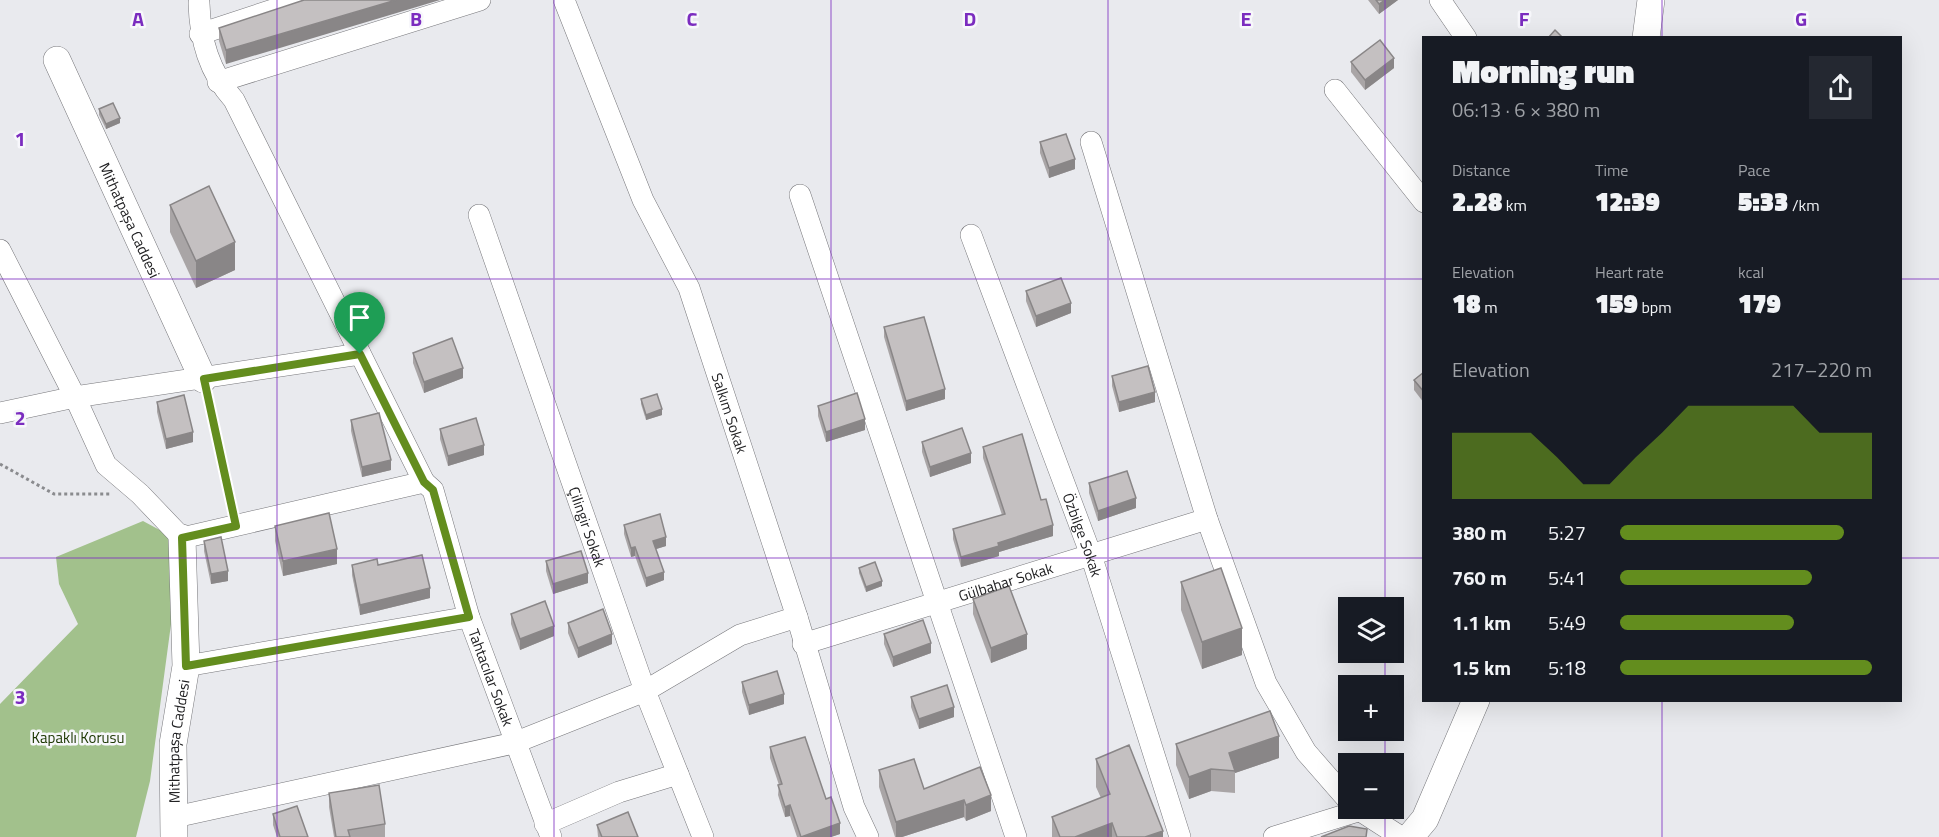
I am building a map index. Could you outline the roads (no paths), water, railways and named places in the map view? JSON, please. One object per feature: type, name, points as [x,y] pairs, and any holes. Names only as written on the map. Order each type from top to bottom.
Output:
[{"type":"street","points":[[200,34],[303,0]]},
{"type":"street","points":[[218,82],[480,0]]},
{"type":"street","name":"Salkım Sokak","points":[[564,0],[643,200],[689,288],[797,617],[803,644],[854,807],[868,837]]},
{"type":"street","points":[[1440,0],[1465,36]]},
{"type":"street","points":[[1646,36],[1651,0]]},
{"type":"street","name":"Tahtacılar Sokak","points":[[199,3],[200,34],[218,82],[234,100],[424,482],[433,490],[469,617],[548,830]]},
{"type":"street","name":"Mithatpaşa Caddesi","points":[[57,60],[204,379]]},
{"type":"street","points":[[1335,90],[1422,199]]},
{"type":"street","points":[[1092,142],[1207,519],[1266,683],[1306,753],[1338,788]]},
{"type":"street","points":[[800,195],[1016,837]]},
{"type":"street","name":"Çilingir Sokak","points":[[479,214],[645,691],[703,837]]},
{"type":"street","name":"Özbilge Sokak","points":[[971,235],[1091,555],[1180,837]]},
{"type":"street","points":[[0,250],[75,398],[106,465],[140,494],[182,538],[424,482]]},
{"type":"street","points":[[0,413],[75,398],[360,354]]},
{"type":"street","name":"Gülbahar Sokak","points":[[803,644],[1207,519]]},
{"type":"street","name":"Mithatpaşa Caddesi","points":[[174,827],[173,744],[186,666],[182,538]]},
{"type":"street","points":[[186,666],[469,617]]},
{"type":"street","points":[[174,827],[514,743],[645,691],[740,635],[797,617]]},
{"type":"street","points":[[1420,831],[1475,702]]},
{"type":"street","points":[[548,830],[619,792],[678,774]]},
{"type":"street","points":[[1274,837],[1338,812]]},
{"type":"street","points":[[1374,819],[1401,837]]},
{"type":"park label","name":"Kapaklı Korusu","points":[[78,737]]}]
